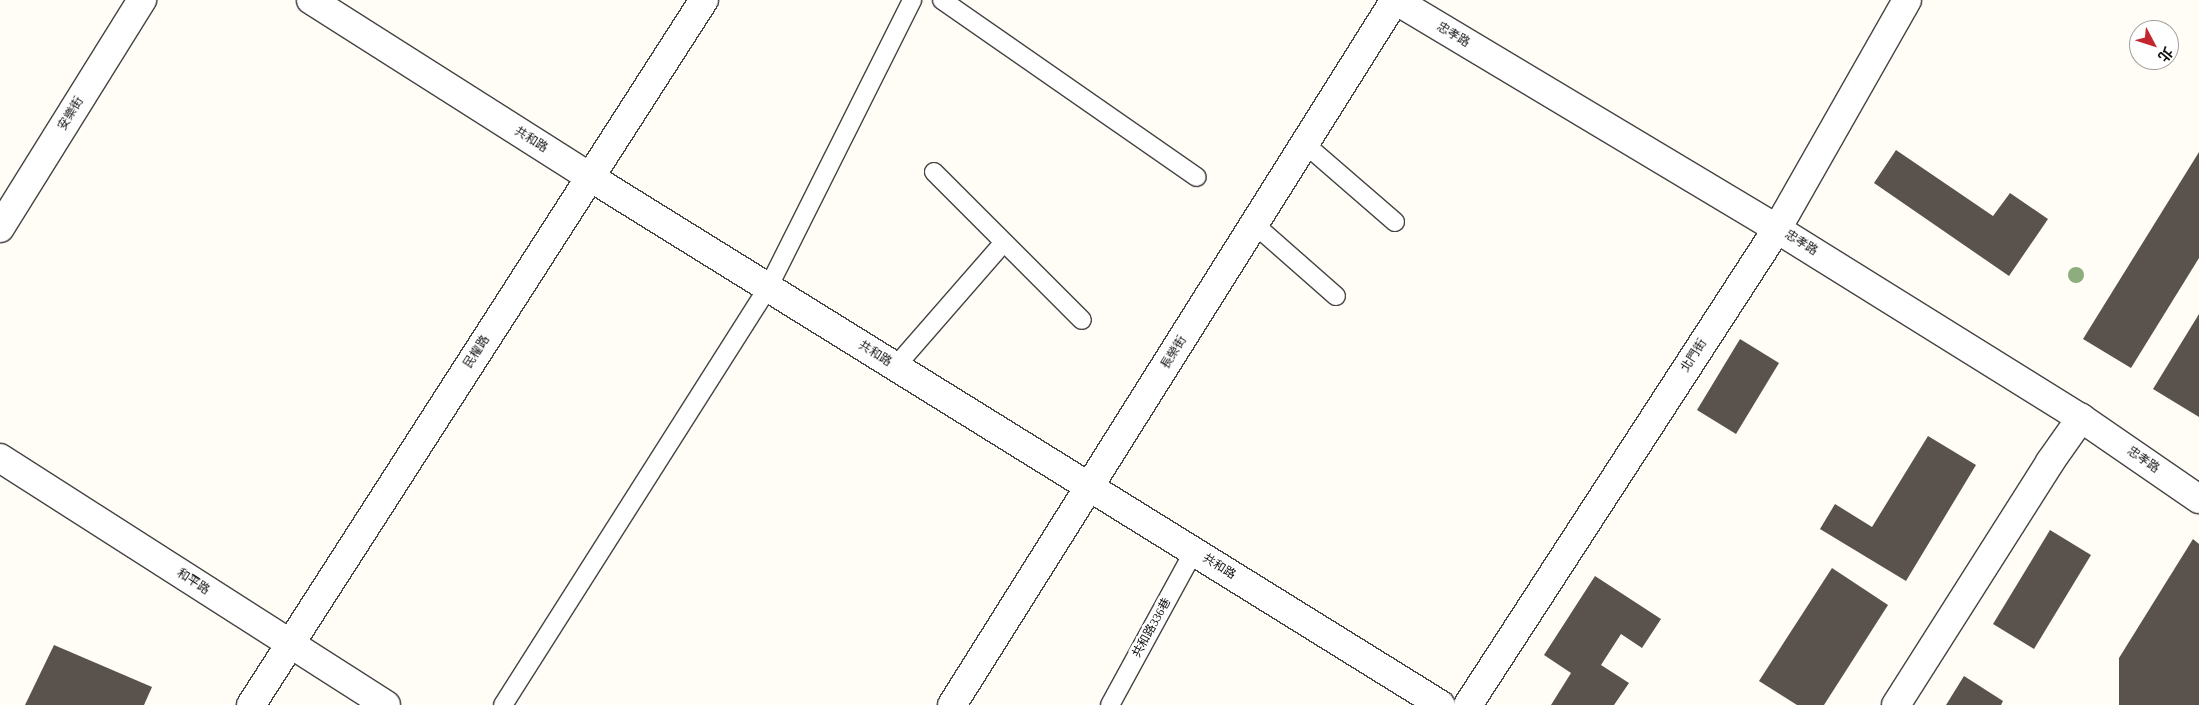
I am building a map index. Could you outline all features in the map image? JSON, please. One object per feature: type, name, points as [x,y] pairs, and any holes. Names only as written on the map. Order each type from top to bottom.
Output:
[{"type":"street","name":"安樂街","points":[[0,228],[142,0]]},
{"type":"street","name":"共和路","points":[[311,0],[590,177],[1441,705]]},
{"type":"street","name":"民權路","points":[[251,705],[704,0]]},
{"type":"street","name":"忠孝路","points":[[1395,0],[1777,229],[2081,418],[2199,499]]},
{"type":"street","name":"長榮街","points":[[952,705],[1395,0]]},
{"type":"street","name":"北門街","points":[[1468,705],[1777,229],[1907,0]]},
{"type":"street","points":[[1896,705],[2050,462],[2081,418]]},
{"type":"street","name":"和平路","points":[[0,458],[386,705]]},
{"type":"lane","points":[[503,705],[768,288],[912,0]]},
{"type":"lane","points":[[942,0],[1197,177]]},
{"type":"lane","points":[[1305,144],[1395,222]]},
{"type":"lane","points":[[934,172],[1082,320]]},
{"type":"lane","points":[[1254,224],[1336,296]]},
{"type":"lane","points":[[896,366],[1004,242]]},
{"type":"lane","name":"共和路336巷","points":[[1110,705],[1194,551]]},
{"type":"building","points":[[1896,150],[1993,216],[2010,193],[2048,219],[2009,276],[1874,183]]},
{"type":"building","points":[[2199,152],[2199,258],[2131,368],[2083,339]]},
{"type":"building","points":[[2199,314],[2199,417],[2153,389]]},
{"type":"building","points":[[1740,339],[1779,363],[1736,434],[1697,410]]},
{"type":"building","points":[[1928,436],[1976,465],[1906,581],[1820,529],[1835,504],[1872,527]]},
{"type":"building","points":[[2050,530],[2091,555],[2034,649],[1993,624]]},
{"type":"building","points":[[2193,539],[2199,544],[2199,705],[2119,705],[2119,658]]},
{"type":"building","points":[[1832,568],[1888,605],[1824,705],[1797,705],[1759,681]]},
{"type":"building","points":[[1595,576],[1661,619],[1642,648],[1621,634],[1601,665],[1629,683],[1614,705],[1551,705],[1571,673],[1544,655]]},
{"type":"building","points":[[54,645],[152,687],[144,705],[25,705]]},
{"type":"building","points":[[1964,676],[2003,701],[2001,705],[1946,705]]}]
